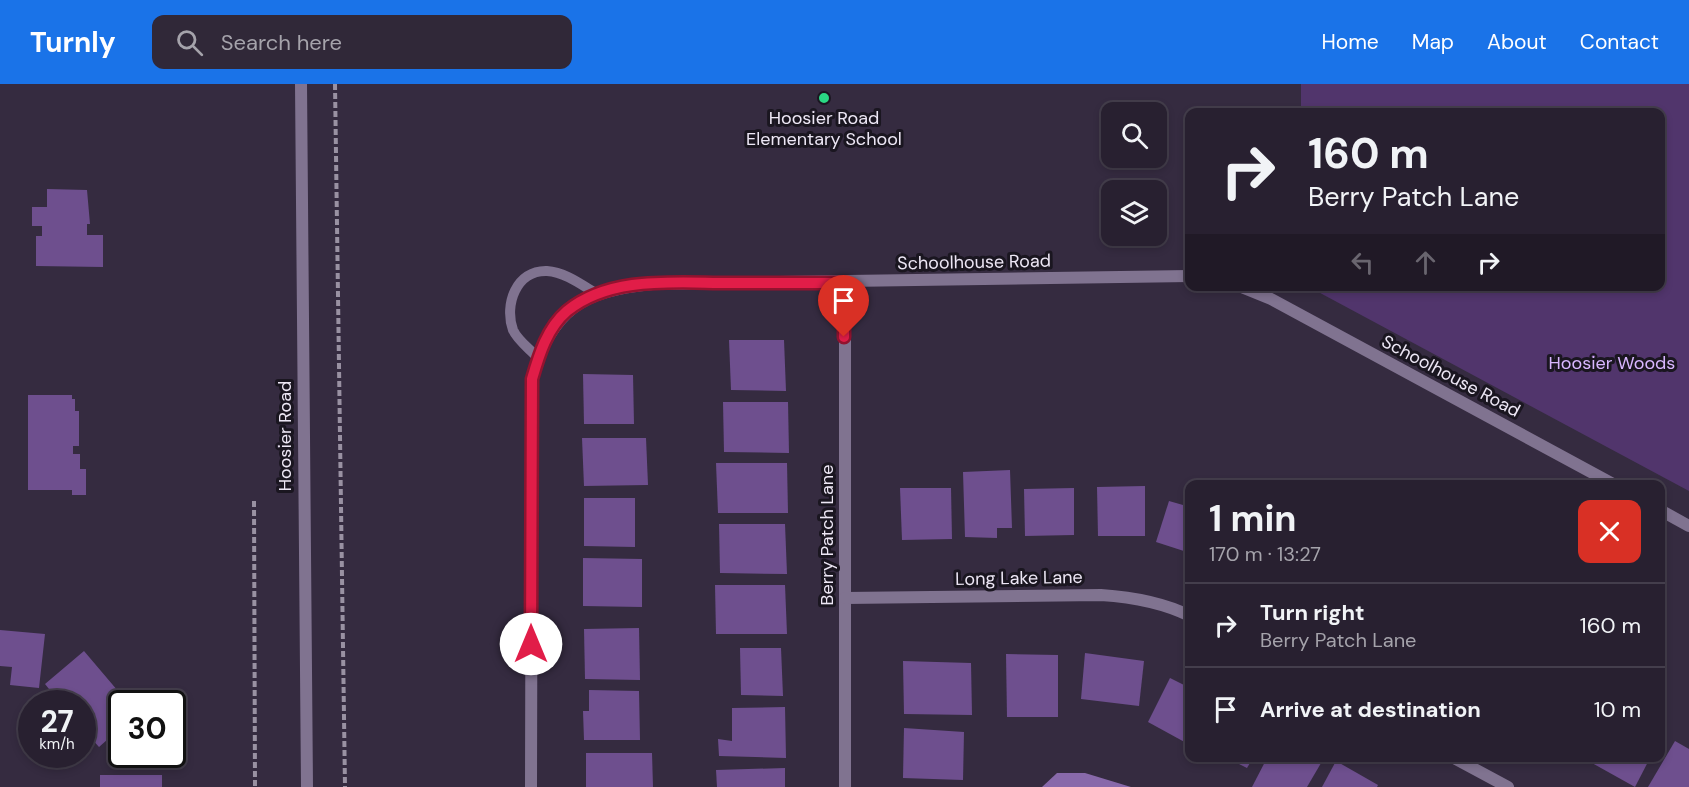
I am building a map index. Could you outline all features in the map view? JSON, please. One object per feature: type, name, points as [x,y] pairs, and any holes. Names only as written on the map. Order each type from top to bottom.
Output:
[{"type":"street","name":"Hoosier Road","points":[[301,84],[307,787]]},
{"type":"street","name":"Schoolhouse Road","points":[[531,787],[532,379],[538,358],[556,322],[568,311],[597,294],[628,286],[652,284],[844,283],[1185,276]]},
{"type":"street","name":"Berry Patch Lane","points":[[844,283],[845,787]]},
{"type":"street","name":"Schoolhouse Road","points":[[1251,291],[1271,299],[1606,480]]},
{"type":"street","points":[[1665,513],[1689,526]]},
{"type":"street","name":"Long Lake Lane","points":[[845,598],[1071,594],[1117,596],[1151,602],[1185,614]]},
{"type":"street","points":[[1461,762],[1508,787]]},
{"type":"lane","points":[[538,358],[513,330],[510,304],[513,292],[518,285],[532,274],[545,271],[567,276],[597,294]]},
{"type":"path","points":[[336,84],[345,787]]},
{"type":"path","points":[[254,501],[255,787]]},
{"type":"green space","name":"Hoosier Woods","points":[[1301,84],[1689,84],[1689,491],[1316,291],[1665,291],[1665,108],[1301,108]]},
{"type":"shaded area","points":[[1057,773],[1085,773],[1131,787],[1042,787]]},
{"type":"building","points":[[47,189],[87,190],[90,224],[87,224],[87,235],[103,235],[103,267],[36,266],[36,236],[42,236],[42,226],[32,226],[32,207],[47,207]]},
{"type":"building","points":[[729,340],[784,340],[786,391],[731,390]]},
{"type":"building","points":[[583,374],[633,375],[634,424],[584,424]]},
{"type":"building","points":[[28,395],[72,395],[72,399],[75,399],[75,411],[79,411],[79,446],[73,446],[73,454],[80,454],[80,469],[86,469],[86,495],[72,495],[72,490],[28,490]]},
{"type":"building","points":[[723,402],[788,402],[789,453],[724,452]]},
{"type":"building","points":[[582,438],[646,438],[648,485],[584,486]]},
{"type":"building","points":[[716,463],[787,463],[788,513],[718,513]]},
{"type":"building","points":[[1010,470],[1012,528],[997,528],[997,538],[965,537],[963,472]]},
{"type":"building","points":[[1145,486],[1145,536],[1098,536],[1097,487]]},
{"type":"building","points":[[900,488],[951,488],[952,539],[902,540]]},
{"type":"building","points":[[1074,488],[1074,535],[1025,536],[1024,489]]},
{"type":"building","points":[[584,498],[635,498],[635,547],[584,546]]},
{"type":"building","points":[[1169,501],[1185,506],[1185,551],[1156,542]]},
{"type":"building","points":[[719,524],[785,524],[787,574],[720,573]]},
{"type":"building","points":[[583,558],[642,559],[642,607],[583,606]]},
{"type":"building","points":[[715,585],[785,585],[787,634],[716,634]]},
{"type":"building","points":[[639,628],[640,680],[585,679],[584,629]]},
{"type":"building","points":[[0,630],[45,634],[39,688],[10,685],[12,667],[0,666]]},
{"type":"building","points":[[740,648],[781,648],[783,696],[741,695]]},
{"type":"building","points":[[84,651],[117,690],[108,690],[108,739],[99,747],[96,744],[96,690],[50,690],[45,684]]},
{"type":"building","points":[[1085,653],[1144,661],[1139,706],[1081,699]]},
{"type":"building","points":[[1006,654],[1058,655],[1058,717],[1007,717]]},
{"type":"building","points":[[903,661],[971,663],[972,715],[904,714]]},
{"type":"building","points":[[1170,678],[1185,686],[1185,742],[1148,722]]},
{"type":"building","points":[[589,690],[639,691],[640,740],[584,740],[583,711],[589,711]]},
{"type":"building","points":[[785,707],[786,758],[719,756],[718,739],[732,741],[732,708]]},
{"type":"building","points":[[904,728],[964,732],[963,780],[903,778]]},
{"type":"building","points":[[1675,741],[1689,749],[1689,787],[1648,787],[1663,762],[1665,762]]},
{"type":"building","points":[[586,753],[652,753],[653,787],[586,787]]},
{"type":"building","points":[[1235,762],[1251,762],[1247,768]]},
{"type":"building","points":[[1265,762],[1322,762],[1307,787],[1252,787]]},
{"type":"building","points":[[1335,762],[1378,785],[1377,787],[1322,787]]},
{"type":"building","points":[[1593,762],[1648,762],[1635,787]]},
{"type":"building","points":[[785,768],[785,787],[717,787],[716,770]]},
{"type":"building","points":[[100,775],[162,775],[162,787],[100,787]]},
{"type":"place","name":"Hoosier Road Elementary School","points":[[824,98]]},
{"type":"route","points":[[531,644],[532,379],[538,358],[556,322],[568,311],[597,294],[628,286],[844,283],[844,337]]}]
